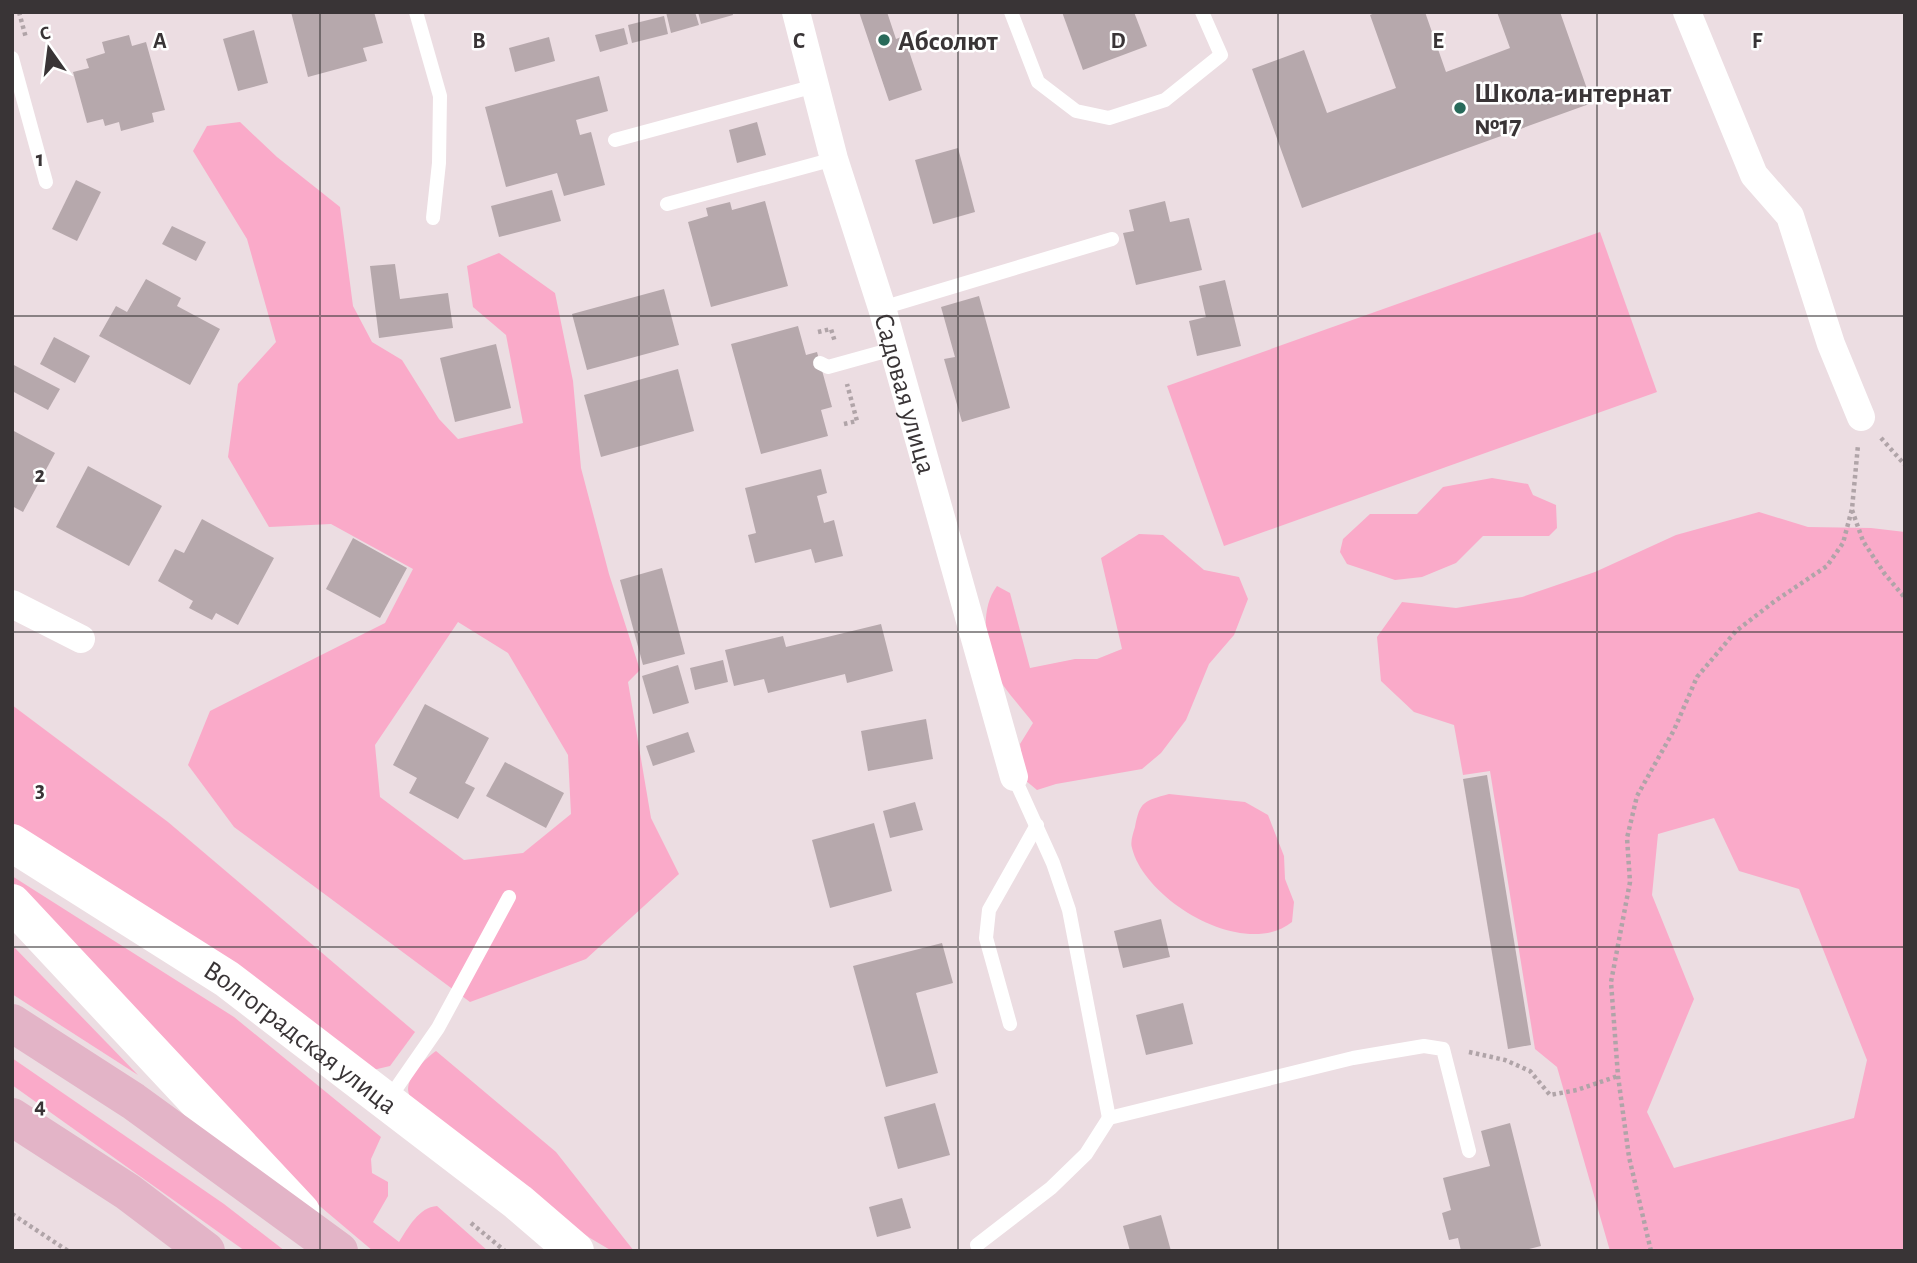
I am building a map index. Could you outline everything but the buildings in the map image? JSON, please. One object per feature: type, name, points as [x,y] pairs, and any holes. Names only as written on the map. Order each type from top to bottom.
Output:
[{"type":"main road","name":"Волгоградская улица","points":[[12,843],[227,979],[518,1202],[575,1251]]},
{"type":"main road","points":[[12,903],[335,1247]]},
{"type":"main road","points":[[12,1023],[133,1101],[335,1247]]},
{"type":"main road","points":[[12,1117],[128,1192],[206,1251]]},
{"type":"street","name":"Садовая улица","points":[[796,12],[834,159],[882,308],[1014,777]]},
{"type":"street","points":[[1687,12],[1754,175],[1790,216],[1831,344],[1861,417]]},
{"type":"street","points":[[12,604],[82,639]]},
{"type":"lane","points":[[416,12],[440,96],[439,163],[433,218]]},
{"type":"lane","points":[[1011,12],[1038,82],[1076,111],[1109,118],[1165,100],[1221,55],[1202,12]]},
{"type":"lane","points":[[12,58],[46,182]]},
{"type":"lane","points":[[615,140],[815,86]]},
{"type":"lane","points":[[667,204],[834,159]]},
{"type":"lane","points":[[882,308],[1112,239]]},
{"type":"lane","points":[[820,363],[828,367],[893,349]]},
{"type":"lane","points":[[977,1245],[1069,1171],[1086,1154],[1109,1118],[1069,910],[1054,863],[1014,777]]},
{"type":"lane","points":[[1010,1024],[986,938],[989,910],[1037,825]]},
{"type":"lane","points":[[387,1101],[438,1028],[509,897]]},
{"type":"lane","points":[[1109,1118],[1353,1058],[1424,1046],[1443,1049],[1469,1151]]},
{"type":"path","points":[[1651,1251],[1629,1157],[1618,1076],[1611,982],[1630,882],[1626,838],[1637,796],[1674,730],[1697,677],[1736,631],[1827,566],[1843,543],[1852,509],[1861,417]]},
{"type":"path","points":[[1852,509],[1863,541],[1905,598]]},
{"type":"path","points":[[1443,1049],[1478,1054],[1518,1065],[1530,1071],[1550,1095],[1577,1090],[1618,1076]]},
{"type":"path","points":[[12,1214],[68,1251]]},
{"type":"path","points":[[471,1223],[505,1251]]},
{"type":"shaded area","points":[[240,122],[277,157],[340,207],[353,306],[372,342],[402,360],[439,419],[458,439],[523,423],[506,335],[473,307],[467,266],[499,253],[555,293],[573,381],[581,468],[609,574],[640,670],[628,682],[651,818],[679,874],[586,959],[470,1002],[234,827],[188,765],[210,711],[385,623],[413,569],[331,524],[269,527],[228,457],[238,384],[276,342],[247,239],[193,151],[207,126]],"holes":[[[458,622],[508,653],[568,755],[571,814],[523,853],[464,860],[380,797],[375,745]]]},
{"type":"shaded area","points":[[1600,232],[1657,392],[1224,546],[1167,386]]},
{"type":"shaded area","points":[[1492,478],[1528,484],[1533,495],[1556,505],[1557,528],[1549,536],[1483,536],[1456,563],[1422,577],[1395,580],[1347,564],[1340,552],[1343,539],[1370,514],[1417,514],[1443,487]]},
{"type":"shaded area","points":[[1759,512],[1808,527],[1871,528],[1905,532],[1905,1251],[1610,1251],[1557,1067],[1535,1049],[1490,771],[1463,775],[1454,725],[1414,712],[1381,681],[1377,637],[1402,602],[1456,608],[1522,597],[1595,572],[1676,535]],"holes":[[[1714,818],[1739,871],[1799,889],[1867,1060],[1854,1118],[1674,1168],[1647,1112],[1694,999],[1652,895],[1658,834]]]},
{"type":"shaded area","points":[[1139,534],[1163,535],[1204,570],[1239,577],[1248,599],[1234,635],[1209,664],[1186,720],[1161,753],[1142,769],[1056,784],[1037,790],[1025,780],[1020,744],[1033,723],[994,670],[988,649],[988,605],[997,586],[1010,593],[1030,668],[1075,659],[1097,659],[1122,649],[1101,558]]},
{"type":"shaded area","points":[[12,705],[168,822],[415,1032],[390,1066],[373,1070],[12,823]]},
{"type":"shaded area","points":[[1169,794],[1245,802],[1268,815],[1284,856],[1285,879],[1294,902],[1292,922],[1272,932],[1249,934],[1224,929],[1199,919],[1176,905],[1156,887],[1141,868],[1132,848],[1132,841],[1137,818],[1144,803]]},
{"type":"shaded area","points":[[12,876],[234,1017],[381,1137],[371,1159],[372,1173],[388,1182],[388,1196],[373,1222],[399,1242],[419,1214],[437,1206],[488,1251],[373,1251],[277,1170],[12,893]]},
{"type":"shaded area","points":[[12,945],[138,1075],[12,994]]},
{"type":"shaded area","points":[[436,1051],[556,1152],[634,1251],[612,1251],[546,1212],[413,1106],[408,1089],[411,1078]]},
{"type":"shaded area","points":[[12,1058],[224,1204],[285,1251],[245,1251],[12,1085]]},
{"type":"place","name":"Абсолют","points":[[884,40]]},
{"type":"place","name":"Школа-интернат №17","points":[[1460,108]]}]
